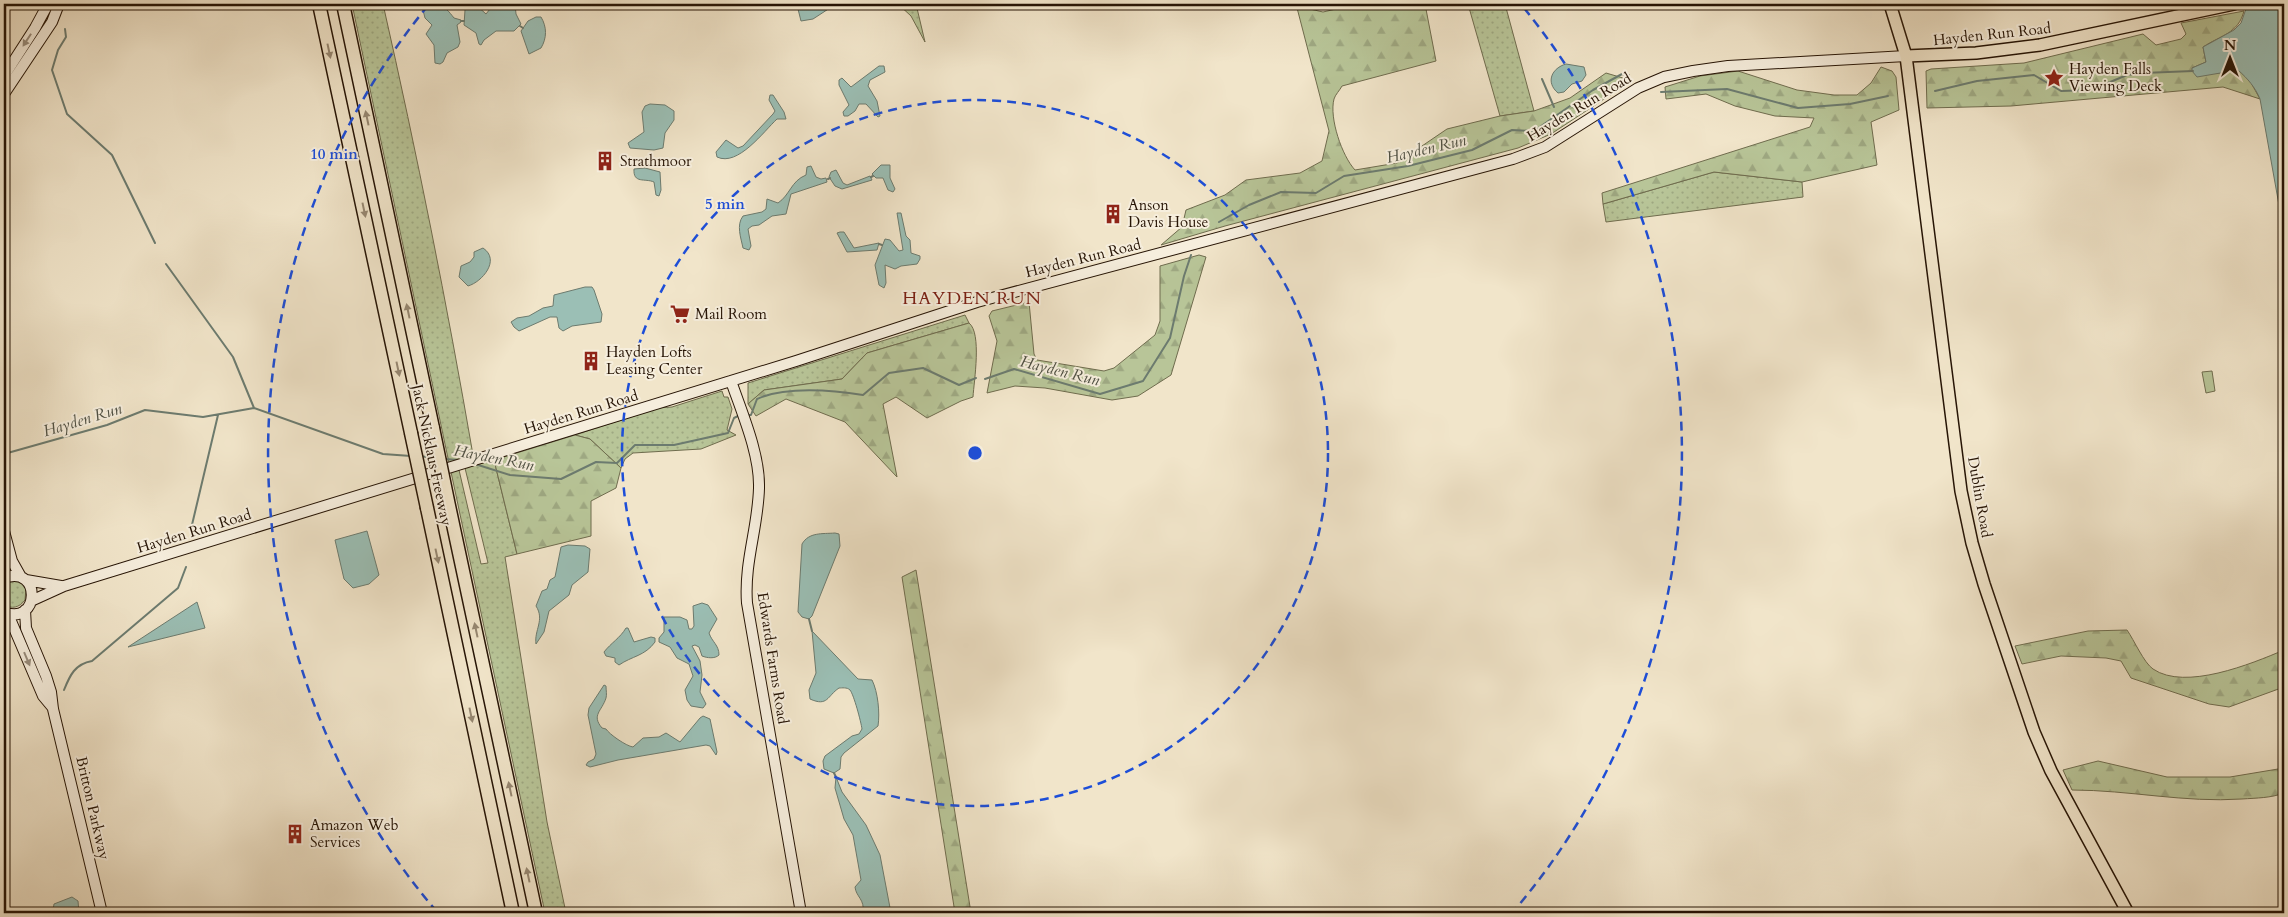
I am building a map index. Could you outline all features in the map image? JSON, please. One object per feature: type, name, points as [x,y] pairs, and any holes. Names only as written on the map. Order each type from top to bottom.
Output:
[{"type":"highway","name":"Jack Nicklaus Freeway","points":[[319,4],[513,913]]},
{"type":"highway","name":"Jack Nicklaus Freeway","points":[[343,4],[536,913]]},
{"type":"main road","points":[[4,76],[48,4]]},
{"type":"main road","points":[[4,94],[52,22],[59,4]]},
{"type":"main road","name":"Dublin Road","points":[[1890,4],[1906,56],[1960,483],[1970,537],[2034,732],[2051,771],[2128,913]]},
{"type":"main road","name":"Hayden Run Road","points":[[32,601],[64,586],[977,302],[1056,279],[1186,248],[1521,157],[1545,147],[1638,88],[1664,77],[1728,66],[1976,53],[2040,46],[2234,4]]},
{"type":"main road","name":"Edwards Farms Road","points":[[731,380],[746,423],[757,467],[759,490],[748,559],[747,603],[801,913]]},
{"type":"main road","points":[[4,532],[12,561],[32,590],[32,601],[25,610],[14,615],[6,613]]},
{"type":"main road","name":"Hayden Run Road","points":[[4,578],[10,576],[64,586]]},
{"type":"main road","name":"Britton Parkway","points":[[25,610],[26,628],[51,692],[53,709],[102,913]]},
{"type":"main road","name":"Britton Parkway","points":[[6,613],[43,696],[53,709]]},
{"type":"green space","points":[[352,4],[383,4],[408,117],[442,285],[473,455],[449,463]]},
{"type":"green space","points":[[898,4],[916,4],[925,42],[911,16]]},
{"type":"green space","points":[[1296,4],[1305,4],[1310,9],[1323,12],[1358,4],[1425,4],[1436,61],[1342,86],[1335,97],[1333,116],[1335,126],[1341,146],[1355,170],[1397,163],[1447,129],[1500,116],[1534,111],[1570,98],[1606,73],[1623,78],[1627,84],[1551,134],[1518,148],[1225,226],[1161,245],[1182,227],[1186,210],[1225,195],[1246,180],[1300,173],[1322,161],[1329,131]]},
{"type":"green space","points":[[1468,4],[1505,4],[1534,111],[1500,116]]},
{"type":"green space","points":[[2244,11],[2238,25],[2203,47],[2206,62],[2192,68],[2218,73],[2238,70],[2249,79],[2260,99],[2223,87],[2011,106],[1927,108],[1926,71],[1931,69],[2024,63],[2143,34],[2156,45],[2181,39],[2186,34],[2181,23]]},
{"type":"green space","points":[[1881,67],[1892,71],[1896,77],[1899,110],[1871,122],[1877,165],[1802,182],[1714,172],[1603,204],[1602,193],[1810,127],[1814,118],[1775,116],[1735,106],[1706,94],[1666,99],[1665,87],[1700,76],[1738,71],[1797,90],[1834,95],[1857,95],[1871,83]]},
{"type":"green space","points":[[1714,172],[1802,182],[1803,197],[1606,222],[1603,204]]},
{"type":"green space","points":[[1199,255],[1206,257],[1171,375],[1138,396],[1112,400],[1045,388],[1015,386],[987,393],[997,341],[989,316],[992,311],[1029,302],[1034,354],[1037,360],[1104,371],[1114,368],[1155,335],[1160,321],[1160,266]]},
{"type":"green space","points":[[965,315],[969,323],[867,353],[842,379],[764,390],[748,404],[748,383]]},
{"type":"green space","points":[[969,323],[973,328],[976,347],[973,397],[927,418],[896,397],[883,404],[897,477],[845,422],[786,399],[756,416],[748,404],[764,390],[842,379],[867,353]]},
{"type":"green space","points":[[2212,371],[2215,391],[2206,393],[2202,372]]},
{"type":"green space","points":[[722,391],[724,397],[728,397],[732,409],[727,430],[736,435],[701,449],[633,453],[625,459],[621,468],[590,439],[575,435],[657,408],[672,407]]},
{"type":"green space","points":[[575,435],[590,439],[621,468],[616,488],[591,501],[591,536],[517,554],[494,460]]},
{"type":"green space","points":[[494,460],[517,554],[505,557],[547,822],[566,913],[545,913],[451,472],[459,470],[481,564],[488,563],[465,468]]},
{"type":"green space","points":[[916,570],[971,913],[955,913],[902,577]]},
{"type":"green space","points":[[8,579],[20,581],[26,588],[25,600],[15,607],[4,605],[4,582]]},
{"type":"green space","points":[[2127,630],[2150,666],[2166,675],[2182,677],[2218,673],[2284,650],[2284,687],[2229,707],[2209,704],[2131,678],[2121,661],[2106,658],[2061,656],[2022,664],[2015,646],[2088,631]]},
{"type":"green space","points":[[2098,761],[2167,777],[2230,777],[2284,768],[2284,793],[2274,796],[2221,800],[2072,790],[2063,770]]},
{"type":"water","points":[[470,4],[475,4],[486,14],[494,4],[515,4],[516,14],[521,24],[514,31],[496,31],[484,40],[481,45],[476,33],[464,25],[465,10]]},
{"type":"water","points":[[806,4],[836,4],[813,19],[801,21],[798,9]]},
{"type":"water","points":[[2251,4],[2284,4],[2284,233],[2260,99],[2256,91],[2238,70],[2197,77],[2192,71],[2192,68],[2206,62],[2203,47],[2234,30],[2241,23],[2247,6]]},
{"type":"water","points":[[429,5],[444,8],[454,18],[461,20],[457,25],[460,42],[458,47],[447,53],[440,64],[435,63],[434,45],[426,34],[432,25],[425,18],[423,10]]},
{"type":"water","points":[[541,17],[543,21],[545,36],[541,48],[529,54],[521,31],[528,21]]},
{"type":"water","points":[[1566,64],[1584,67],[1586,75],[1582,81],[1572,84],[1564,92],[1558,93],[1552,84],[1552,76],[1557,69]]},
{"type":"water","points":[[879,66],[884,66],[885,72],[870,80],[868,86],[877,101],[880,116],[878,117],[866,104],[859,104],[855,111],[848,116],[844,116],[843,112],[849,105],[839,85],[839,80],[842,78],[851,87]]},
{"type":"water","points":[[770,95],[773,95],[784,112],[786,119],[777,119],[742,153],[725,159],[717,157],[716,152],[726,140],[738,148],[743,146],[773,114],[775,111],[769,100]]},
{"type":"water","points":[[650,104],[665,105],[674,111],[674,120],[665,133],[663,148],[654,150],[630,148],[628,143],[644,132],[642,112],[645,106]]},
{"type":"water","points":[[881,165],[890,165],[890,178],[895,189],[893,192],[888,190],[883,178],[876,178],[872,174]]},
{"type":"water","points":[[811,166],[816,177],[826,178],[827,182],[791,194],[786,214],[772,216],[759,225],[748,229],[751,246],[749,250],[743,248],[739,227],[743,216],[762,212],[766,209],[767,199],[778,203],[797,181],[806,175],[807,167]]},
{"type":"water","points":[[645,168],[660,172],[661,190],[659,196],[656,195],[654,182],[640,180],[635,177],[634,169]]},
{"type":"water","points":[[836,170],[843,183],[847,185],[870,176],[872,180],[842,189],[835,186],[829,177],[831,172]]},
{"type":"water","points":[[897,213],[901,213],[906,236],[910,240],[911,253],[920,256],[920,259],[917,264],[901,266],[895,269],[885,265],[886,283],[884,288],[879,285],[875,265],[885,239],[890,240],[899,251],[903,250]]},
{"type":"water","points":[[844,232],[854,248],[879,243],[877,250],[847,252],[837,233]]},
{"type":"water","points":[[483,248],[490,258],[488,270],[479,280],[468,286],[459,277],[461,266],[470,262],[474,257],[474,252]]},
{"type":"water","points":[[592,287],[594,290],[602,314],[601,322],[572,326],[563,331],[559,328],[557,317],[550,317],[519,331],[511,322],[517,318],[529,316],[543,308],[553,306],[554,295]]},
{"type":"water","points":[[367,531],[379,575],[369,584],[353,588],[344,579],[335,540]]},
{"type":"water","points":[[839,534],[840,546],[812,616],[809,619],[802,617],[798,612],[802,544],[808,537]]},
{"type":"water","points":[[568,545],[585,546],[590,549],[588,572],[572,585],[569,595],[549,611],[544,632],[536,644],[540,616],[536,606],[542,591],[547,589],[550,580],[555,577],[561,547]]},
{"type":"water","points":[[197,602],[205,628],[128,647]]},
{"type":"water","points":[[702,603],[708,605],[717,619],[709,633],[718,649],[719,655],[713,658],[704,657],[699,647],[692,646],[700,661],[702,675],[700,692],[706,704],[703,708],[691,706],[687,700],[685,690],[693,676],[689,664],[677,658],[670,647],[659,642],[659,638],[664,632],[664,617],[680,617],[687,620],[689,629],[692,629],[694,626],[693,606]]},
{"type":"water","points":[[628,628],[634,642],[651,637],[655,638],[655,642],[643,653],[619,665],[615,662],[615,658],[606,656],[604,652]]},
{"type":"water","points":[[812,631],[858,679],[872,680],[877,696],[879,709],[878,726],[844,753],[841,757],[840,769],[834,773],[824,769],[823,761],[825,756],[852,736],[859,734],[862,729],[852,693],[849,689],[839,688],[824,701],[820,702],[810,699],[809,690],[816,673]]},
{"type":"water","points":[[604,685],[606,686],[606,697],[598,713],[597,720],[602,728],[622,742],[633,747],[643,738],[659,737],[666,733],[680,742],[703,716],[710,719],[716,755],[710,746],[706,745],[618,760],[590,767],[586,765],[594,759],[596,754],[588,715],[589,708]]},
{"type":"water","points":[[836,777],[842,792],[866,825],[880,855],[891,913],[863,913],[863,904],[855,887],[861,880],[853,835],[844,819],[835,788]]},
{"type":"water","points":[[72,897],[78,901],[79,913],[56,913],[53,910],[54,904]]},
{"type":"waterway","points":[[65,29],[66,37],[58,50],[52,70],[67,114],[112,155],[155,243]]},
{"type":"waterway","name":"Hayden Run","points":[[1935,91],[1977,81],[2034,75],[2061,91],[2091,90],[2127,75],[2193,71]]},
{"type":"waterway","name":"Hayden Run","points":[[1219,222],[1249,205],[1281,192],[1316,193],[1344,176],[1408,166],[1472,150],[1512,130],[1534,131],[1593,90],[1622,74],[1629,75]]},
{"type":"waterway","points":[[1542,79],[1554,107]]},
{"type":"waterway","name":"Hayden Run","points":[[1661,92],[1727,89],[1798,108],[1850,104],[1888,96]]},
{"type":"waterway","name":"Hayden Run","points":[[985,379],[1014,369],[1100,394],[1143,381],[1170,338],[1184,276],[1191,255]]},
{"type":"waterway","points":[[166,264],[233,357],[254,408]]},
{"type":"waterway","name":"Hayden Run","points":[[747,415],[751,415],[757,399],[781,392],[809,390],[863,395],[889,373],[923,368],[959,385],[976,378]]},
{"type":"waterway","name":"Hayden Run","points":[[4,454],[107,425],[145,410],[203,417],[254,408],[383,454],[411,456]]},
{"type":"waterway","points":[[191,529],[218,415]]},
{"type":"waterway","name":"Hayden Run","points":[[475,464],[510,475],[561,479],[596,462],[617,463],[635,445],[674,445],[728,433],[734,418],[740,415]]},
{"type":"waterway","name":"Hayden Run","points":[[420,456],[433,458]]},
{"type":"waterway","name":"Hayden Run","points":[[445,459],[458,460]]},
{"type":"waterway","points":[[64,690],[71,675],[77,668],[86,662],[92,661],[178,588],[186,567]]},
{"type":"waterway","points":[[809,619],[812,631]]},
{"type":"waterway","points":[[834,773],[836,777]]},
{"type":"place","name":"Hayden Falls Viewing Deck","points":[[2054,78]]},
{"type":"place","name":"Strathmoor","points":[[605,161]]},
{"type":"place","name":"Anson Davis House","points":[[1113,214]]},
{"type":"place","name":"Mail Room","points":[[680,314]]},
{"type":"place","name":"Hayden Lofts Leasing Center","points":[[591,361]]},
{"type":"place","name":"Amazon Web Services","points":[[295,834]]},
{"type":"district","name":"HAYDEN RUN","points":[[972,298]]}]
